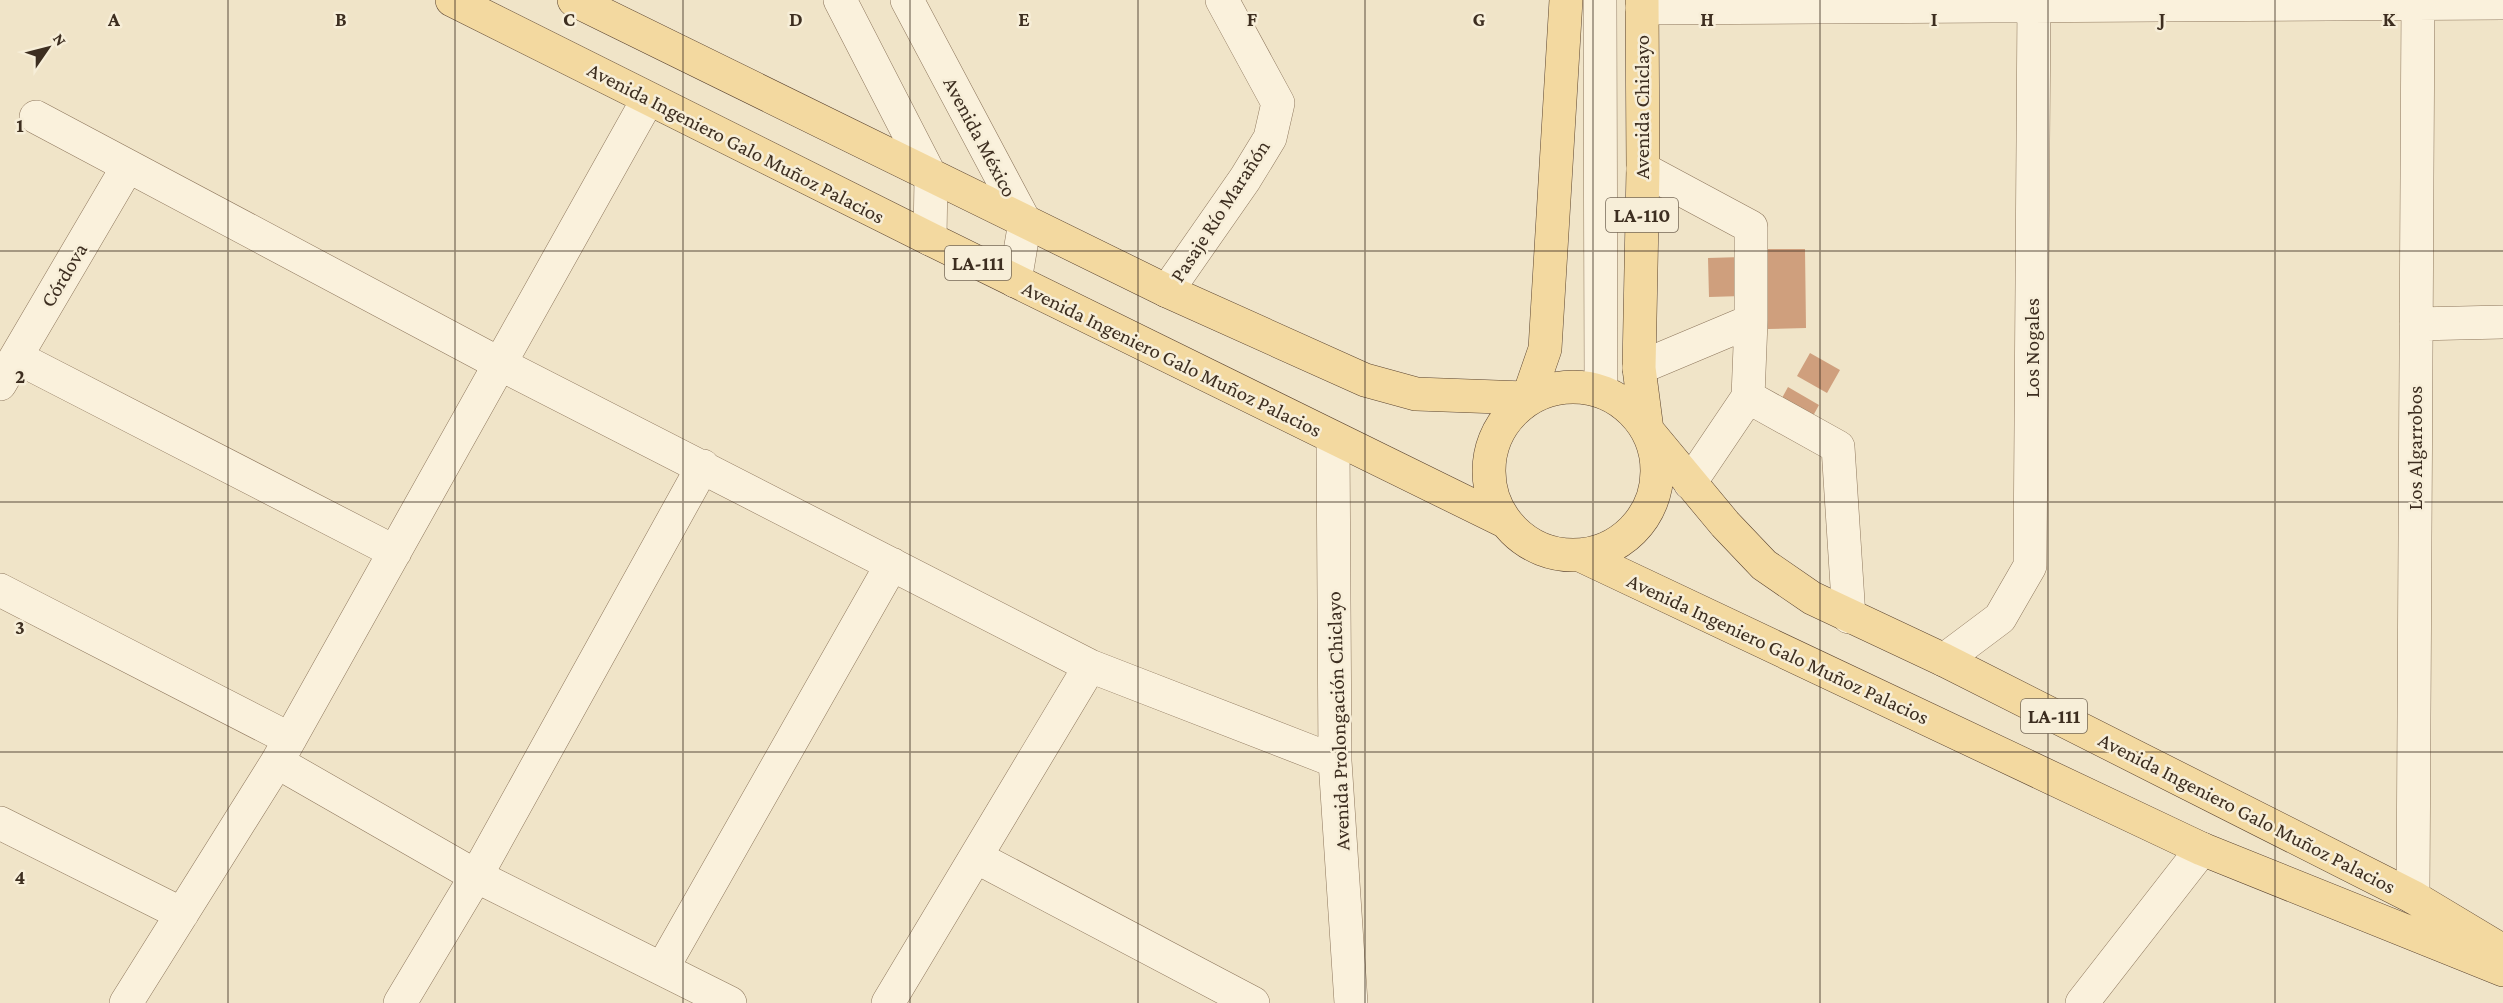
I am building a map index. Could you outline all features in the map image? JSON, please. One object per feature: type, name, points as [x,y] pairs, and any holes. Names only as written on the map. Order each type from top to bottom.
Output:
[{"type":"main road","name":"Avenida Ingeniero Galo Muñoz Palacios","points":[[452,0],[1333,439],[1506,522]]},
{"type":"main road","name":"LA-111","points":[[574,0],[1167,291],[1365,380],[1416,394],[1528,398]]},
{"type":"main road","name":"LA-110","points":[[1528,398],[1545,349],[1566,0]]},
{"type":"main road","name":"Avenida Chiclayo","points":[[1642,4],[1643,169],[1639,368],[1647,430]]},
{"type":"main road","name":"LA-110","points":[[1576,386],[1600,391],[1619,400],[1635,413],[1647,430],[1657,456],[1658,484],[1649,511],[1632,533],[1609,549],[1582,556],[1553,554],[1527,542],[1506,522],[1492,498],[1488,470],[1493,442],[1507,416],[1528,398],[1551,388],[1576,386]]},
{"type":"main road","name":"Avenida Ingeniero Galo Muñoz Palacios","points":[[1647,430],[1690,483],[1764,565],[1812,598],[1944,660],[2413,897],[2503,951]]},
{"type":"main road","name":"Avenida Ingeniero Galo Muñoz Palacios","points":[[1582,556],[2202,849],[2503,970]]},
{"type":"street","points":[[840,0],[931,177],[930,239]]},
{"type":"street","name":"Avenida México","points":[[907,0],[1025,222],[1015,281]]},
{"type":"street","name":"Pasaje Río Marañón","points":[[1167,291],[1245,179],[1270,138],[1278,103],[1222,0]]},
{"type":"street","name":"Avenida Chiclayo","points":[[1600,0],[1600,391]]},
{"type":"street","points":[[1642,4],[2418,1],[2503,3]]},
{"type":"street","name":"Los Algarrobos","points":[[2413,897],[2418,1]]},
{"type":"street","name":"Los Nogales","points":[[1944,660],[2000,618],[2030,566],[2034,2]]},
{"type":"street","points":[[126,1003],[284,751],[648,99]]},
{"type":"street","points":[[36,117],[500,364],[1090,666],[1335,760]]},
{"type":"street","name":"Córdova","points":[[8,370],[128,166]]},
{"type":"street","points":[[1643,169],[1751,227],[1748,397],[1690,483]]},
{"type":"street","points":[[1639,368],[1751,321]]},
{"type":"street","points":[[2416,324],[2503,322]]},
{"type":"street","points":[[8,370],[395,552]]},
{"type":"street","points":[[1748,397],[1838,447],[1849,617]]},
{"type":"street","name":"Avenida Prolongación Chiclayo","points":[[1333,439],[1335,760],[1351,1003]]},
{"type":"street","points":[[400,1003],[476,876],[703,466]]},
{"type":"street","points":[[662,969],[892,564]]},
{"type":"street","points":[[0,590],[284,751],[476,876],[730,1003]]},
{"type":"street","points":[[888,1003],[1090,666]]},
{"type":"street","points":[[0,823],[182,914]]},
{"type":"street","points":[[2082,1003],[2202,849]]},
{"type":"street","points":[[976,856],[1253,1003]]},
{"type":"building","points":[[1767,249],[1805,249],[1806,328],[1768,329]]},
{"type":"building","points":[[1742,257],[1742,296],[1709,297],[1708,258]]},
{"type":"building","points":[[1810,353],[1840,370],[1827,393],[1797,376]]},
{"type":"building","points":[[1788,387],[1819,405],[1803,434],[1772,416]]}]
